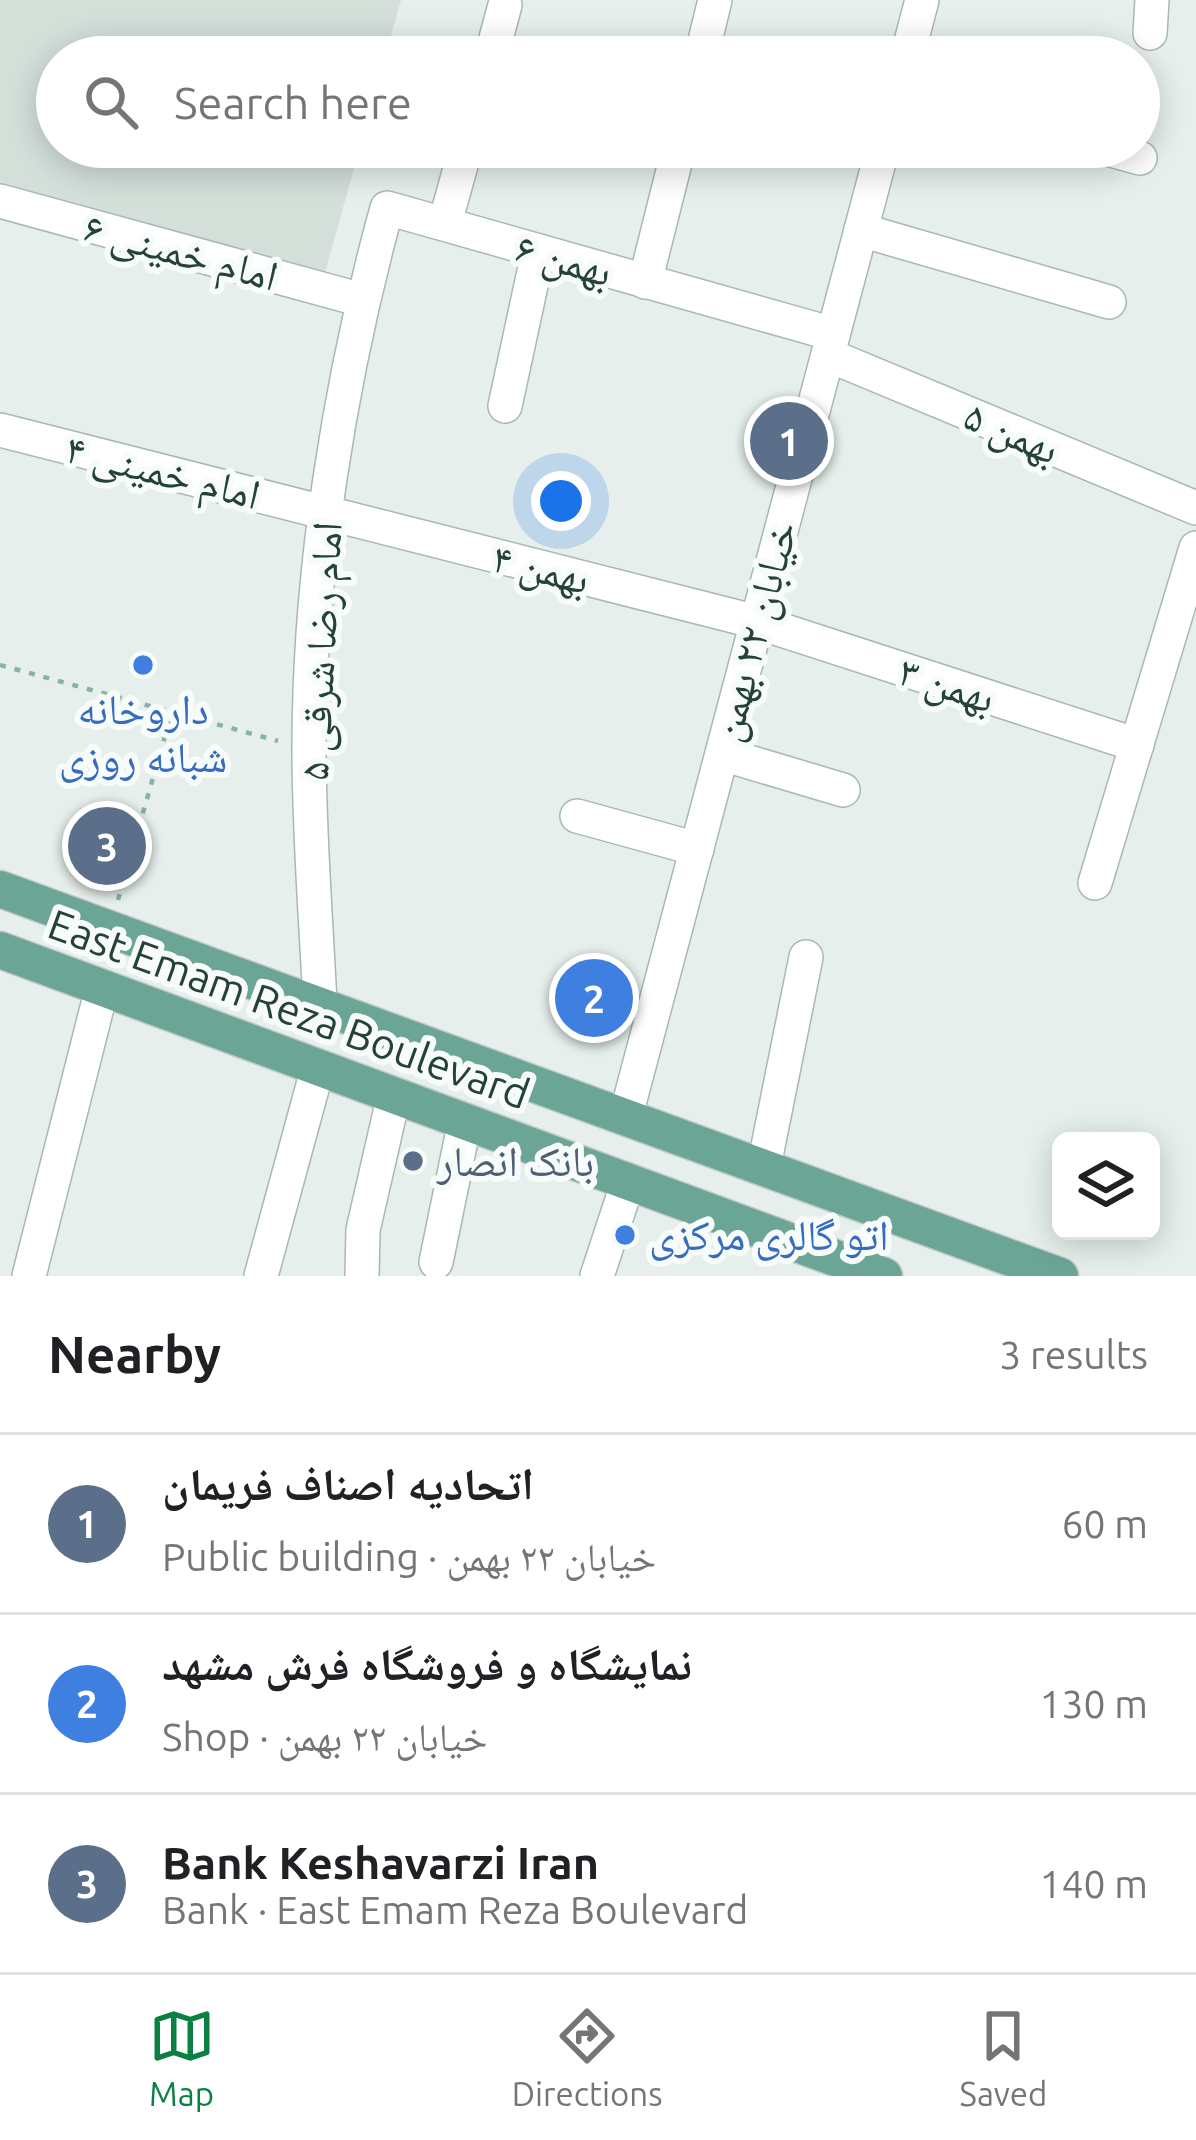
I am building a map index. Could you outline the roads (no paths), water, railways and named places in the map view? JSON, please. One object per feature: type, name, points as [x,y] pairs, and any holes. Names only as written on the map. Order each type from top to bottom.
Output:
[{"type":"main road","name":"East Emam Reza Boulevard","points":[[0,889],[1060,1276]]},
{"type":"main road","name":"East Emam Reza Boulevard","points":[[0,950],[884,1276]]},
{"type":"street","points":[[706,36],[715,0]]},
{"type":"street","points":[[913,36],[922,0]]},
{"type":"street","points":[[496,36],[505,5]]},
{"type":"street","points":[[445,223],[460,168]]},
{"type":"street","points":[[645,282],[674,168]]},
{"type":"street","name":"خیابان ۲۲ بهمن","points":[[626,1115],[877,168]]},
{"type":"street","name":"امام خمینی ۶","points":[[0,201],[362,300]]},
{"type":"street","name":"بهمن ۶","points":[[362,300],[387,208],[645,282],[830,345]]},
{"type":"street","points":[[861,230],[1109,302]]},
{"type":"street","points":[[505,406],[538,253]]},
{"type":"street","name":"امام رضا شرقی ۵","points":[[320,1004],[309,746],[326,513],[362,300]]},
{"type":"street","name":"بهمن ۵","points":[[830,345],[1196,508]]},
{"type":"street","name":"امام خمینی ۴","points":[[0,430],[326,513]]},
{"type":"street","name":"بهمن ۴","points":[[326,513],[757,622]]},
{"type":"street","points":[[1095,883],[1196,548]]},
{"type":"street","name":"بهمن ۳","points":[[757,622],[1137,745]]},
{"type":"street","points":[[722,754],[843,790]]},
{"type":"street","points":[[577,816],[697,849]]},
{"type":"street","points":[[764,1166],[806,957]]},
{"type":"street","points":[[29,1276],[102,988]]},
{"type":"street","points":[[261,1276],[318,1067]]},
{"type":"street","points":[[362,1276],[363,1230],[394,1095]]},
{"type":"street","points":[[436,1262],[465,1121]]},
{"type":"street","points":[[597,1276],[628,1182]]},
{"type":"place","name":"اتحادیه اصناف فریمان","points":[[789,441]]},
{"type":"place","name":"داروخانه شبانه روزی","points":[[143,665]]},
{"type":"place","name":"Bank Keshavarzi Iran","points":[[107,846]]},
{"type":"place","name":"نمایشگاه و فروشگاه فرش مشهد","points":[[594,998]]},
{"type":"place","name":"بانک انصار","points":[[413,1161]]},
{"type":"place","name":"اتو گالری مرکزی","points":[[625,1235]]}]
